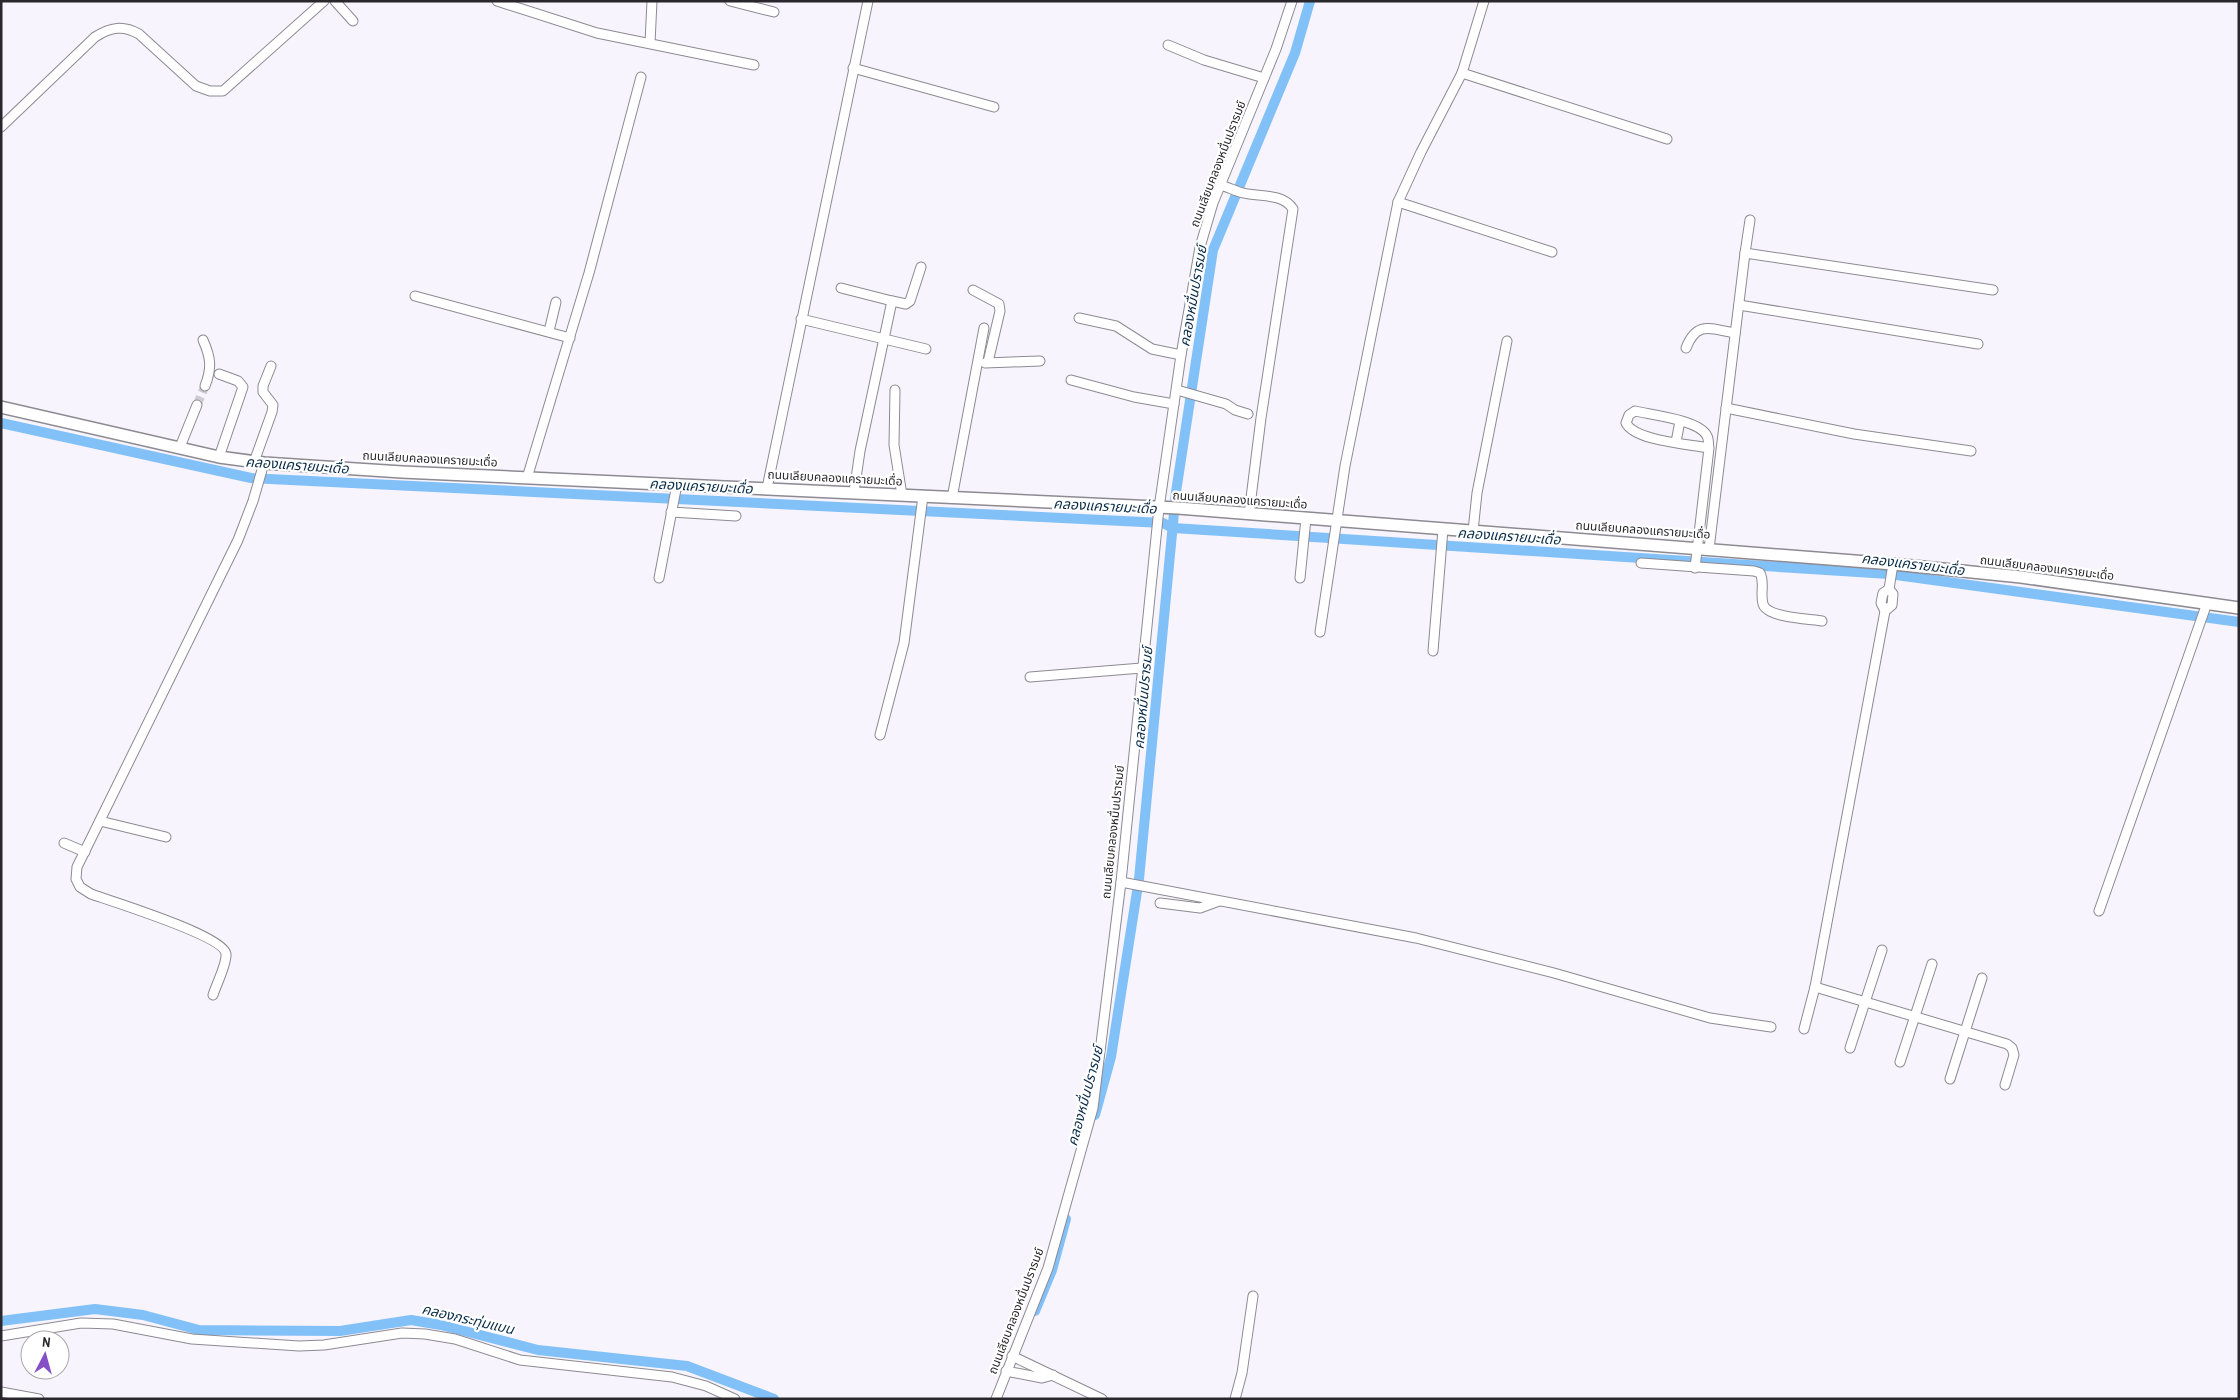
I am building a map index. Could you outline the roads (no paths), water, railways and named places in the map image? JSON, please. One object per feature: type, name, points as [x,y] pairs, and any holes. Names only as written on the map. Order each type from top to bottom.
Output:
[{"type":"street","points":[[1,127],[95,37],[107,30],[118,27],[131,29],[140,34],[196,86],[210,91],[223,91],[324,1]]},
{"type":"street","points":[[335,1],[353,21]]},
{"type":"street","points":[[497,1],[597,33],[754,65]]},
{"type":"street","points":[[650,43],[652,1]]},
{"type":"street","points":[[730,1],[774,12]]},
{"type":"street","points":[[767,488],[868,1]]},
{"type":"street","name":"ถนนเลียบคลองหมื่นปรารมย์","points":[[996,1399],[1009,1372],[1048,1268],[1093,1108],[1129,883],[1142,668],[1156,527],[1166,510],[1174,404],[1200,247],[1206,222],[1264,78],[1292,1]]},
{"type":"street","points":[[1320,632],[1334,529],[1372,321],[1398,202],[1421,152],[1462,73],[1484,1]]},
{"type":"street","points":[[1168,45],[1213,63],[1264,78]]},
{"type":"street","points":[[853,68],[994,107]]},
{"type":"street","points":[[1462,73],[1666,139]]},
{"type":"street","points":[[527,478],[570,338],[641,77]]},
{"type":"street","points":[[1220,185],[1242,193],[1282,199],[1289,202],[1293,209],[1248,514]]},
{"type":"street","points":[[1398,202],[1552,252]]},
{"type":"street","points":[[1709,549],[1750,220]]},
{"type":"street","points":[[1745,253],[1993,290]]},
{"type":"street","points":[[842,288],[906,304],[910,301],[921,267]]},
{"type":"street","points":[[973,290],[999,304],[1000,311],[988,362]]},
{"type":"street","points":[[415,296],[570,338]]},
{"type":"street","points":[[854,492],[860,451],[892,301]]},
{"type":"street","points":[[549,331],[556,302]]},
{"type":"street","points":[[1739,305],[1978,344]]},
{"type":"street","points":[[1079,318],[1116,326],[1152,349],[1181,355]]},
{"type":"street","points":[[801,319],[926,349]]},
{"type":"street","points":[[952,498],[984,328]]},
{"type":"street","points":[[1686,348],[1691,335],[1696,330],[1706,328],[1735,333]]},
{"type":"street","points":[[203,340],[212,362],[205,386]]},
{"type":"street","points":[[1473,531],[1477,493],[1507,341]]},
{"type":"street","points":[[977,364],[1040,361]]},
{"type":"street","points":[[213,995],[225,960],[226,953],[222,947],[216,942],[178,925],[90,894],[80,887],[76,879],[78,867],[85,852],[238,540],[260,469],[272,412],[273,405],[263,392],[263,386],[271,366]]},
{"type":"street","points":[[219,374],[238,381],[243,387],[219,457]]},
{"type":"street","points":[[1071,380],[1134,397],[1174,404]]},
{"type":"street","points":[[895,390],[894,445],[902,495]]},
{"type":"street","points":[[1177,390],[1226,404],[1235,410],[1248,414]]},
{"type":"street","points":[[180,447],[197,405]]},
{"type":"street","name":"ถนนเลียบคลองแครายมะเดื่อ","points":[[1,407],[180,447],[260,469],[854,492],[902,495],[922,506],[952,498],[1248,514],[1305,527],[1443,533],[1473,531],[1696,557],[1709,549],[1892,570],[2021,577],[2204,613],[2239,608]]},
{"type":"street","points":[[1726,408],[1854,434],[1971,451]]},
{"type":"street","points":[[1696,557],[1709,448],[1708,436],[1701,428],[1680,421],[1635,411],[1629,415],[1626,423],[1629,428],[1645,436],[1709,448]]},
{"type":"street","points":[[1676,442],[1680,421]]},
{"type":"street","points":[[659,578],[678,484]]},
{"type":"street","points":[[880,735],[904,643],[922,506]]},
{"type":"street","points":[[671,512],[736,516]]},
{"type":"street","points":[[1300,578],[1305,527]]},
{"type":"street","points":[[1433,651],[1443,533]]},
{"type":"street","points":[[1641,564],[1696,557],[1760,573],[1762,578],[1763,604],[1766,610],[1776,614],[1822,621]]},
{"type":"street","points":[[1804,1030],[1815,987],[1885,610],[1881,603],[1883,593],[1889,589],[1892,570]]},
{"type":"street","points":[[2099,911],[2204,613]]},
{"type":"street","points":[[1030,678],[1142,668]]},
{"type":"street","points":[[100,821],[166,837]]},
{"type":"street","points":[[64,843],[85,852]]},
{"type":"street","points":[[1129,883],[1416,938],[1710,1018],[1770,1027]]},
{"type":"street","points":[[1160,903],[1200,908],[1219,901]]},
{"type":"street","points":[[1850,1048],[1882,950]]},
{"type":"street","points":[[1900,1062],[1932,964]]},
{"type":"street","points":[[1950,1079],[1982,978]]},
{"type":"street","points":[[1815,987],[2007,1044],[2012,1048],[2014,1056],[2005,1085]]},
{"type":"street","points":[[1235,1399],[1242,1373],[1254,1296]]},
{"type":"street","points":[[1,1336],[81,1323],[113,1324],[192,1339],[299,1346],[324,1345],[402,1333],[425,1334],[455,1339],[520,1360],[679,1378],[706,1386],[735,1399]]},
{"type":"street","points":[[1014,1357],[1102,1399]]},
{"type":"street","points":[[1009,1372],[1042,1378],[1053,1375]]},
{"type":"street","points":[[1,1392],[39,1399]]},
{"type":"waterway","name":"คลองหมื่นปรารมย์","points":[[1095,1115],[1111,1057],[1139,879],[1176,492],[1213,250],[1295,53],[1310,1]]},
{"type":"waterway","name":"คลองแครายมะเดื่อ","points":[[1,423],[251,478],[1163,523],[1173,528],[1889,574],[2239,622]]},
{"type":"waterway","name":"คลองหมื่นปรารมย์","points":[[1035,1311],[1052,1270],[1066,1219]]},
{"type":"waterway","name":"คลองกระทุ่มแบน","points":[[1,1321],[95,1309],[143,1315],[199,1330],[340,1331],[411,1320],[441,1325],[538,1350],[687,1366],[774,1399]]},
{"type":"tunnel","points":[[197,405],[205,386]]}]
